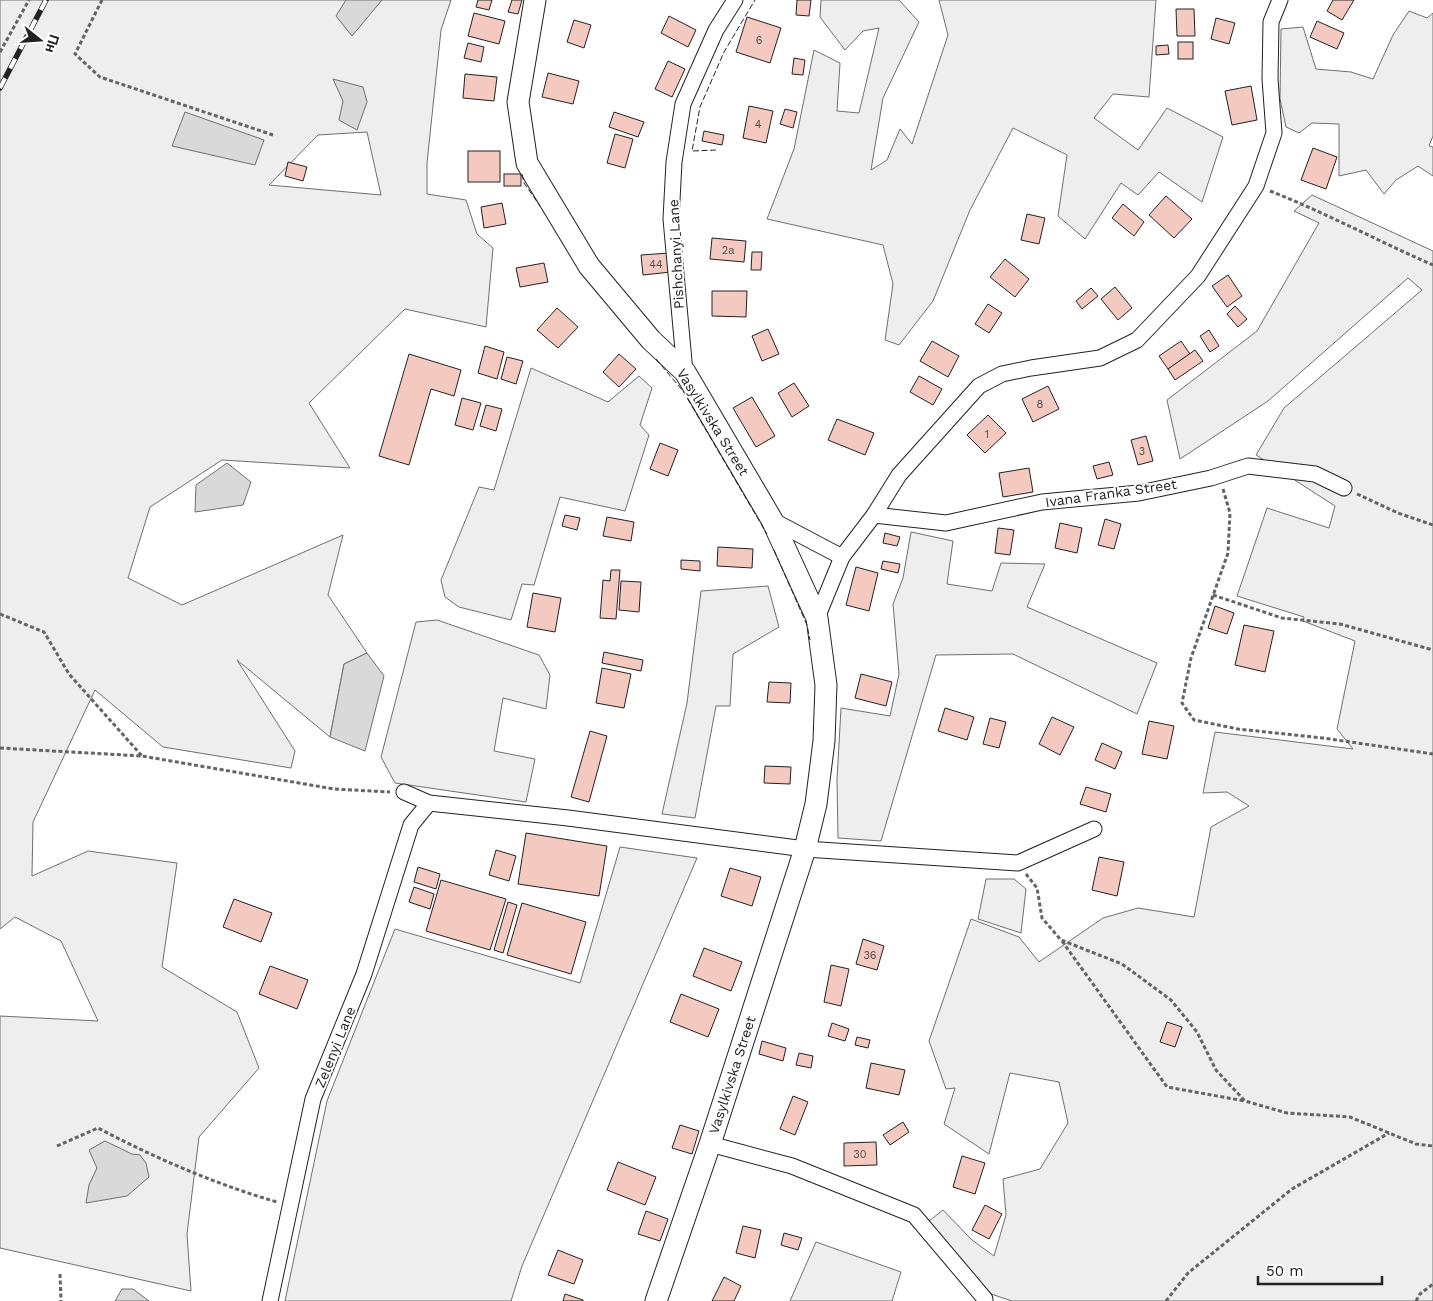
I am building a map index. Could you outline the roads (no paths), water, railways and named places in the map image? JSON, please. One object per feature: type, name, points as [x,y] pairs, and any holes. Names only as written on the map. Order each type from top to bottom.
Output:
[{"type":"street","name":"Vasylkivska Street","points":[[535,0],[518,102],[527,164],[589,266],[651,340],[685,372],[772,520],[817,618],[826,685],[824,741],[816,804],[805,849],[710,1144],[656,1301]]},
{"type":"street","name":"Pishchanyi Lane","points":[[685,372],[671,219],[674,162],[683,104],[716,30],[735,0]]},
{"type":"street","points":[[817,618],[842,557],[874,515],[899,475],[979,386],[1002,374],[1100,358],[1137,340],[1198,276],[1256,186],[1274,133],[1270,79],[1271,22],[1280,0]]},
{"type":"street","name":"Ivana Franka Street","points":[[874,515],[946,523],[1042,502],[1139,493],[1211,478],[1248,466],[1315,474],[1344,488]]},
{"type":"street","points":[[772,520],[842,557]]},
{"type":"street","points":[[404,792],[429,803],[568,818],[805,849],[1018,863],[1094,829]]},
{"type":"street","name":"Zelenyi Lane","points":[[270,1301],[314,1099],[364,974],[411,825],[429,803]]},
{"type":"street","points":[[710,1144],[792,1166],[914,1214],[985,1299]]},
{"type":"railway","points":[[0,88],[46,0]]}]
